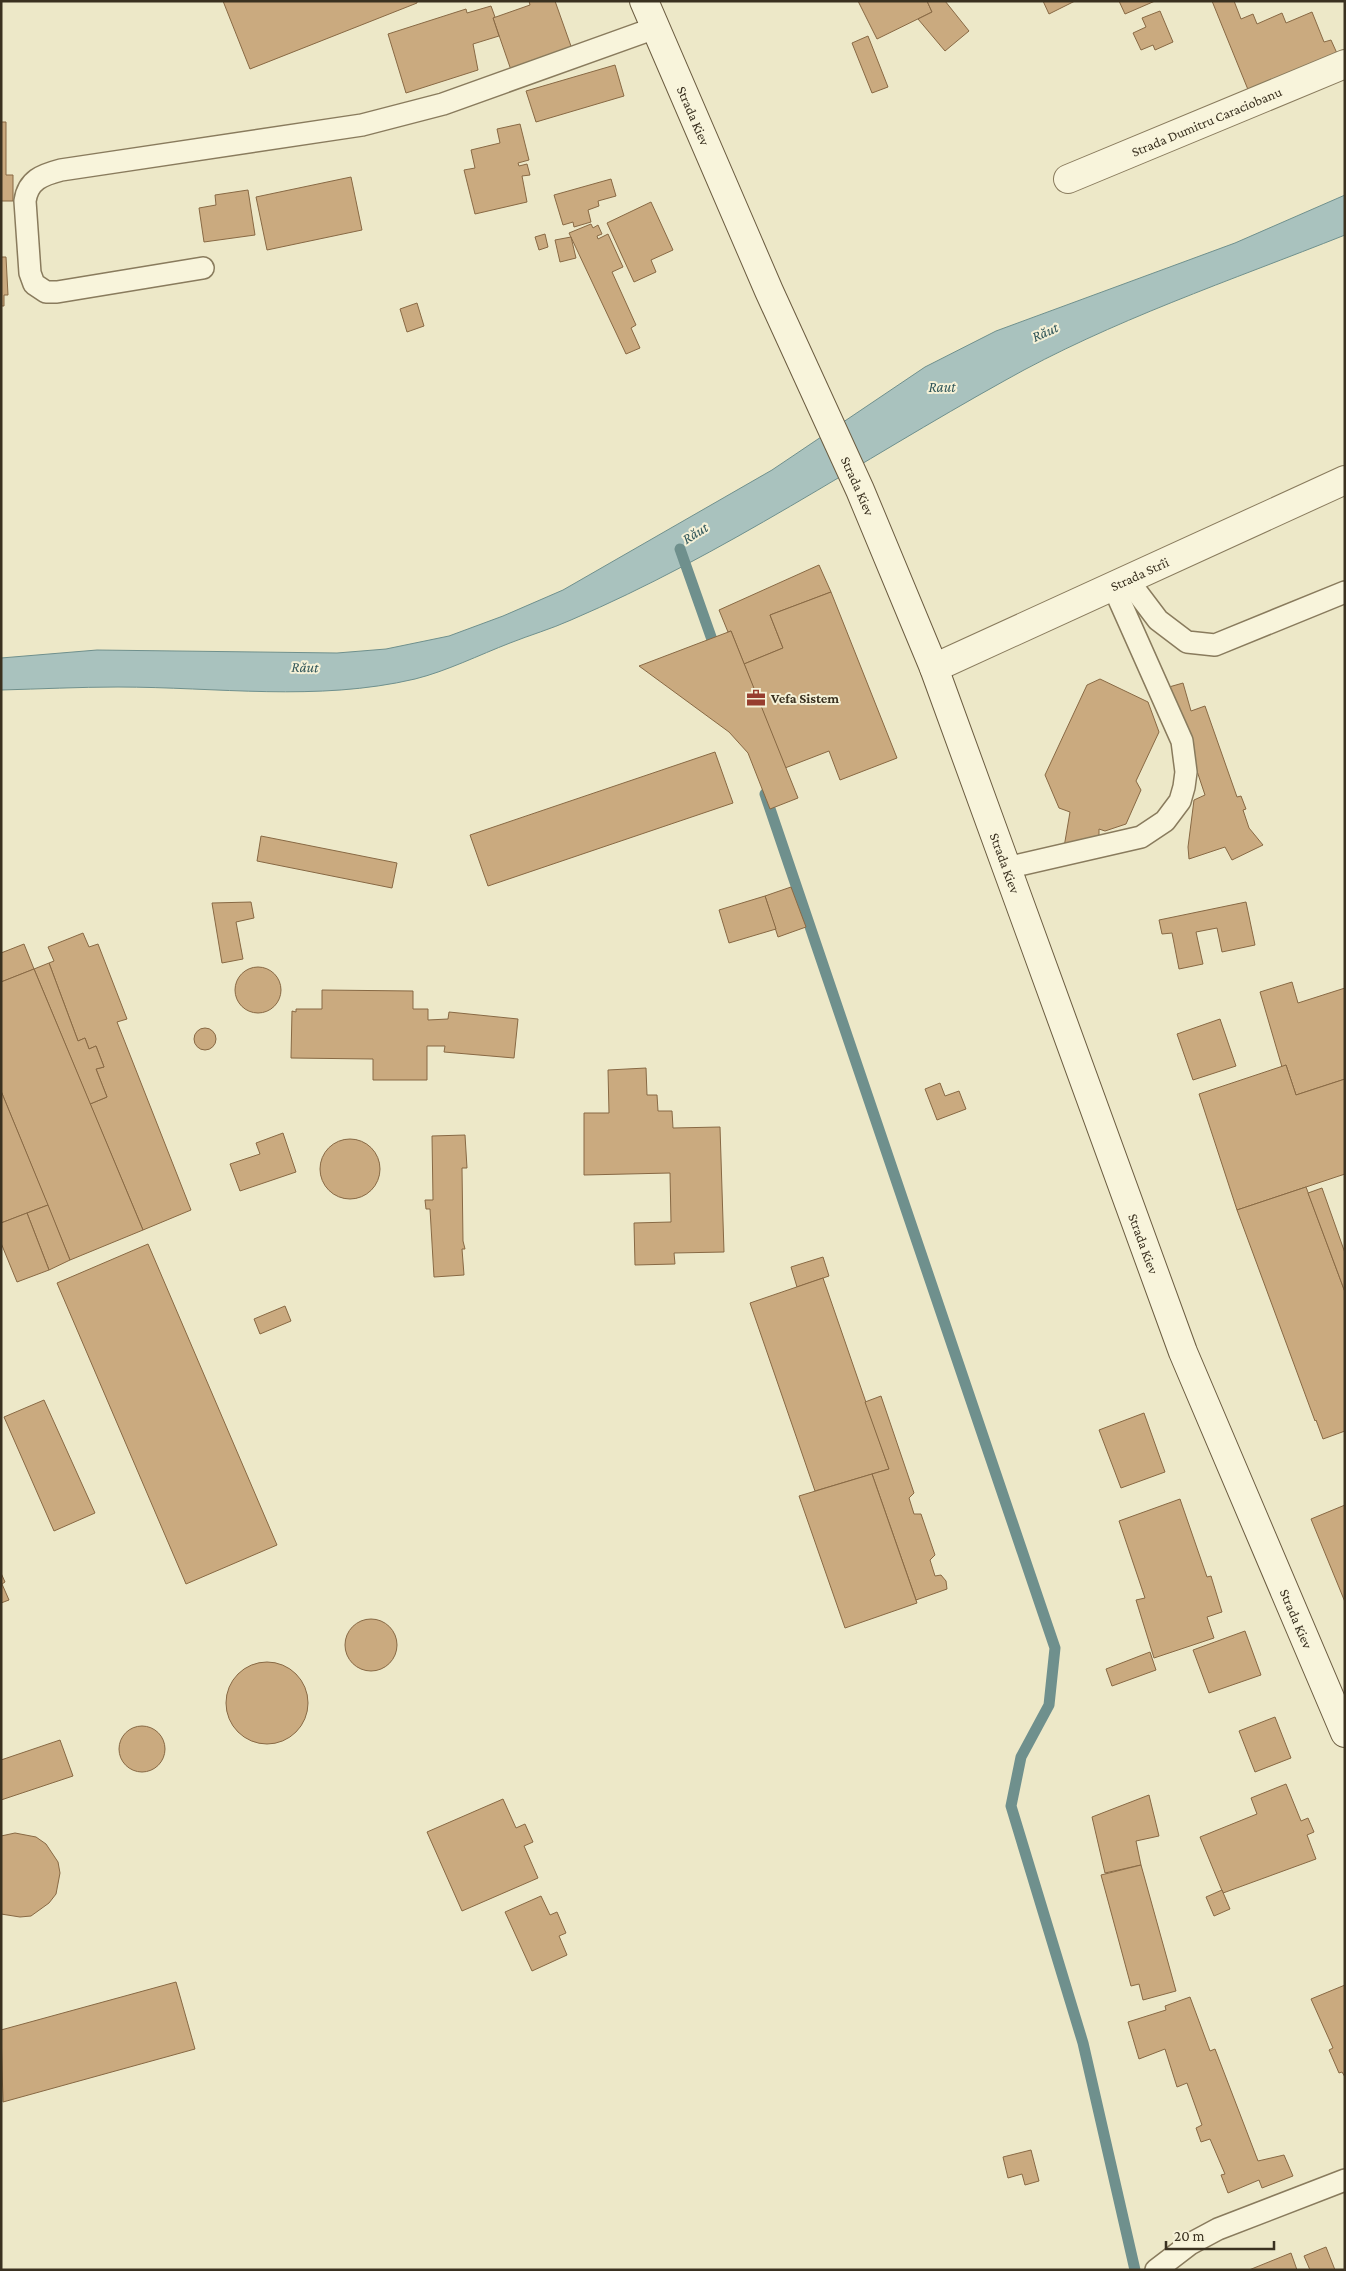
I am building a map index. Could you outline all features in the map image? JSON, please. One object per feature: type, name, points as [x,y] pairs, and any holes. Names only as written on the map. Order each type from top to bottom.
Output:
[{"type":"main road","name":"Strada Kiev","points":[[644,1],[769,291],[860,490],[934,668],[1183,1352],[1345,1733]]},
{"type":"main road","name":"Strada Dumitru Caraciobanu","points":[[1068,179],[1272,96],[1345,64]]},
{"type":"main road","name":"Strada Strîi","points":[[934,668],[1345,480]]},
{"type":"lane","points":[[203,268],[56,292],[46,292],[34,284],[30,273],[25,201],[26,190],[43,174],[61,170],[371,123],[443,104],[655,28]]},
{"type":"lane","points":[[1120,583],[1158,620],[1186,642],[1216,646],[1345,592]]},
{"type":"lane","points":[[1006,868],[1141,836],[1165,822],[1180,801],[1186,772],[1182,741],[1120,583]]},
{"type":"lane","points":[[1163,2267],[1190,2244],[1218,2229],[1345,2180]]},
{"type":"water","name":"Raut","points":[[1345,195],[1345,235],[1172,302],[1044,359],[737,537],[683,566],[571,620],[439,672],[378,686],[304,692],[118,687],[1,690],[1,658],[97,650],[337,653],[386,649],[449,636],[503,616],[563,590],[772,470],[925,367],[996,331],[1235,243]]},
{"type":"building","points":[[223,1],[417,1],[417,3],[250,69]]},
{"type":"building","points":[[529,1],[555,1],[572,49],[511,70],[493,18],[530,5]]},
{"type":"building","points":[[858,1],[927,1],[932,12],[877,39]]},
{"type":"building","points":[[927,1],[945,1],[969,31],[945,51],[918,19],[932,12]]},
{"type":"building","points":[[1043,1],[1075,1],[1049,14]]},
{"type":"building","points":[[1119,1],[1155,1],[1125,14]]},
{"type":"building","points":[[1212,1],[1234,1],[1241,19],[1253,14],[1257,24],[1282,13],[1286,23],[1312,12],[1324,42],[1331,40],[1340,60],[1251,97]]},
{"type":"building","points":[[491,6],[499,36],[473,44],[478,70],[406,93],[388,34],[466,9],[467,13]]},
{"type":"building","points":[[1160,11],[1173,42],[1155,50],[1153,45],[1141,50],[1133,33],[1146,27],[1142,18]]},
{"type":"building","points":[[868,36],[888,87],[872,93],[852,43]]},
{"type":"building","points":[[615,65],[624,96],[536,122],[526,91]]},
{"type":"building","points":[[1,122],[6,122],[6,175],[13,175],[13,201],[1,201]]},
{"type":"building","points":[[520,124],[529,160],[518,163],[519,166],[527,164],[530,175],[522,176],[527,202],[475,214],[464,170],[475,168],[471,150],[500,143],[497,129]]},
{"type":"building","points":[[351,177],[362,230],[267,250],[256,197]]},
{"type":"building","points":[[611,179],[616,196],[598,201],[599,206],[588,210],[591,222],[574,227],[573,222],[563,225],[554,195]]},
{"type":"building","points":[[248,190],[255,235],[204,242],[199,208],[216,205],[215,195]]},
{"type":"building","points":[[651,202],[673,250],[651,260],[656,272],[634,282],[607,223]]},
{"type":"building","points":[[591,224],[593,228],[598,225],[602,234],[597,236],[598,239],[608,234],[623,267],[612,272],[636,325],[631,328],[640,348],[626,354],[569,233]]},
{"type":"building","points":[[545,234],[548,247],[539,250],[535,237]]},
{"type":"building","points":[[571,237],[576,258],[560,262],[555,240]]},
{"type":"building","points":[[1,257],[6,257],[8,295],[4,295],[4,306],[1,306]]},
{"type":"building","points":[[417,303],[424,326],[407,332],[400,309]]},
{"type":"building","points":[[819,565],[831,592],[770,615],[783,648],[744,664],[731,631],[728,632],[719,610]]},
{"type":"building","points":[[831,592],[897,758],[840,780],[829,751],[785,768],[744,664],[783,648],[770,615]]},
{"type":"building","points":[[731,631],[798,798],[770,809],[748,753],[729,732],[639,666]]},
{"type":"building","points":[[1100,679],[1148,702],[1159,732],[1136,781],[1141,790],[1126,824],[1105,831],[1099,829],[1099,854],[1062,859],[1070,812],[1059,808],[1045,775],[1087,685]]},
{"type":"building","points":[[1183,683],[1191,711],[1205,706],[1237,797],[1241,796],[1246,809],[1243,810],[1249,828],[1263,845],[1232,860],[1225,847],[1189,859],[1188,847],[1194,800],[1205,795],[1169,687]]},
{"type":"building","points":[[715,752],[733,803],[488,886],[470,835]]},
{"type":"building","points":[[261,836],[397,863],[392,888],[257,861]]},
{"type":"building","points":[[791,887],[806,927],[778,937],[765,896]]},
{"type":"building","points":[[765,896],[776,929],[729,943],[719,910]]},
{"type":"building","points":[[251,902],[254,918],[236,922],[243,959],[222,963],[212,903]]},
{"type":"building","points":[[1246,902],[1255,945],[1222,952],[1217,928],[1196,932],[1203,964],[1179,969],[1172,933],[1162,934],[1159,920]]},
{"type":"building","points":[[83,933],[89,947],[98,944],[127,1019],[117,1022],[191,1210],[143,1230],[90,1104],[107,1097],[96,1069],[104,1067],[96,1046],[89,1049],[85,1038],[78,1041],[49,963],[54,961],[48,947]]},
{"type":"building","points":[[24,944],[34,969],[1,982],[1,953]]},
{"type":"building","points":[[49,963],[78,1041],[85,1038],[89,1049],[96,1046],[104,1067],[96,1069],[107,1097],[90,1104],[34,969]]},
{"type":"building","points":[[258,967],[271,971],[277,977],[281,990],[277,1003],[271,1009],[258,1013],[245,1009],[239,1003],[235,990],[239,977],[245,971]]},
{"type":"building","points":[[34,969],[143,1230],[70,1260],[1,1091],[1,982]]},
{"type":"building","points":[[1292,982],[1298,1003],[1345,988],[1345,1079],[1296,1095],[1286,1065],[1282,1067],[1260,992]]},
{"type":"building","points":[[322,990],[413,991],[413,1009],[428,1009],[428,1020],[448,1019],[449,1012],[518,1019],[514,1058],[444,1052],[445,1046],[427,1046],[427,1080],[373,1080],[373,1059],[291,1058],[292,1011],[296,1012],[296,1009],[322,1009]]},
{"type":"building","points":[[1220,1019],[1236,1066],[1193,1080],[1177,1034]]},
{"type":"building","points":[[201,1028],[209,1028],[216,1035],[216,1043],[209,1050],[201,1050],[194,1043],[194,1035]]},
{"type":"building","points":[[1286,1065],[1296,1095],[1345,1079],[1345,1174],[1237,1210],[1199,1094]]},
{"type":"building","points":[[646,1068],[647,1095],[657,1095],[658,1111],[672,1111],[673,1128],[720,1127],[724,1252],[674,1253],[675,1264],[635,1265],[634,1223],[671,1222],[670,1173],[584,1175],[584,1113],[609,1113],[608,1070]]},
{"type":"building","points":[[940,1083],[945,1096],[959,1091],[966,1109],[937,1120],[925,1089]]},
{"type":"building","points":[[1,1091],[48,1205],[1,1223]]},
{"type":"building","points":[[283,1133],[296,1172],[240,1191],[230,1164],[260,1154],[256,1143]]},
{"type":"building","points":[[465,1135],[467,1168],[462,1168],[463,1241],[465,1249],[462,1249],[464,1275],[434,1277],[430,1209],[426,1209],[425,1200],[433,1200],[432,1136]]},
{"type":"building","points":[[350,1139],[366,1144],[371,1148],[375,1153],[380,1169],[375,1185],[371,1190],[366,1194],[350,1199],[334,1194],[329,1190],[325,1185],[320,1169],[325,1153],[329,1148],[334,1144]]},
{"type":"building","points":[[1306,1187],[1345,1292],[1345,1431],[1323,1439],[1237,1210]]},
{"type":"building","points":[[1322,1188],[1345,1253],[1345,1292],[1308,1193]]},
{"type":"building","points":[[48,1205],[70,1260],[49,1270],[27,1213]]},
{"type":"building","points":[[27,1213],[49,1270],[17,1282],[1,1243],[1,1223]]},
{"type":"building","points":[[148,1244],[277,1545],[186,1584],[57,1283]]},
{"type":"building","points":[[823,1257],[829,1276],[797,1287],[791,1267]]},
{"type":"building","points":[[823,1278],[889,1469],[815,1491],[750,1303]]},
{"type":"building","points":[[285,1306],[291,1321],[260,1334],[254,1319]]},
{"type":"building","points":[[881,1396],[914,1493],[909,1498],[914,1514],[921,1514],[935,1555],[930,1560],[935,1576],[941,1575],[946,1581],[947,1589],[916,1600],[872,1474],[889,1469],[865,1402]]},
{"type":"building","points":[[44,1400],[95,1513],[54,1531],[4,1417]]},
{"type":"building","points":[[1144,1413],[1165,1472],[1121,1488],[1099,1430]]},
{"type":"building","points":[[872,1474],[917,1603],[845,1628],[799,1496]]},
{"type":"building","points":[[1180,1499],[1207,1577],[1211,1576],[1222,1612],[1207,1617],[1214,1638],[1154,1658],[1136,1600],[1145,1598],[1119,1521]]},
{"type":"building","points":[[1345,1505],[1345,1602],[1311,1519]]},
{"type":"building","points":[[1,1573],[5,1582],[2,1584],[9,1600],[1,1603]]},
{"type":"building","points":[[371,1619],[385,1623],[393,1631],[397,1645],[393,1659],[385,1667],[371,1671],[357,1667],[349,1659],[345,1645],[349,1631],[357,1623]]},
{"type":"building","points":[[1245,1631],[1261,1675],[1209,1693],[1193,1650]]},
{"type":"building","points":[[1150,1652],[1156,1670],[1112,1686],[1106,1669]]},
{"type":"building","points":[[267,1662],[283,1665],[296,1674],[305,1687],[308,1703],[305,1719],[296,1732],[283,1741],[267,1744],[251,1741],[238,1732],[229,1719],[226,1703],[229,1687],[238,1674],[251,1665]]},
{"type":"building","points":[[1275,1717],[1291,1758],[1255,1772],[1239,1731]]},
{"type":"building","points":[[142,1726],[155,1730],[161,1736],[165,1749],[161,1762],[155,1768],[142,1772],[129,1768],[123,1762],[119,1749],[123,1736],[129,1730]]},
{"type":"building","points":[[60,1740],[73,1776],[1,1800],[1,1760]]},
{"type":"building","points":[[1286,1784],[1301,1821],[1308,1818],[1314,1832],[1307,1835],[1316,1859],[1223,1893],[1200,1837],[1257,1814],[1251,1798]]},
{"type":"building","points":[[1149,1795],[1159,1836],[1136,1841],[1141,1865],[1105,1873],[1092,1817]]},
{"type":"building","points":[[503,1799],[516,1828],[525,1824],[533,1842],[524,1846],[538,1878],[462,1911],[427,1832]]},
{"type":"building","points":[[15,1833],[36,1837],[46,1844],[58,1862],[60,1873],[56,1894],[49,1903],[31,1916],[20,1917],[1,1914],[1,1836]]},
{"type":"building","points":[[1141,1865],[1176,1991],[1143,2000],[1139,1984],[1131,1986],[1101,1875]]},
{"type":"building","points":[[1222,1890],[1230,1909],[1214,1916],[1206,1897]]},
{"type":"building","points":[[541,1896],[550,1915],[557,1912],[566,1933],[559,1936],[567,1955],[532,1971],[505,1912]]},
{"type":"building","points":[[176,1982],[195,2049],[3,2102],[1,2030]]},
{"type":"building","points":[[1345,1985],[1345,2077],[1342,2072],[1339,2073],[1329,2050],[1333,2048],[1311,1999]]},
{"type":"building","points":[[1190,1997],[1210,2051],[1215,2049],[1258,2161],[1284,2155],[1293,2176],[1262,2188],[1259,2180],[1228,2193],[1221,2175],[1225,2174],[1210,2139],[1201,2142],[1196,2128],[1202,2125],[1187,2083],[1177,2087],[1165,2049],[1139,2059],[1128,2022],[1166,2010],[1165,2006]]},
{"type":"building","points":[[1031,2150],[1039,2181],[1025,2185],[1022,2174],[1008,2178],[1003,2157]]},
{"type":"building","points":[[1326,2247],[1335,2270],[1310,2270],[1304,2256]]},
{"type":"building","points":[[1291,2253],[1297,2270],[1249,2270]]},
{"type":"waterway","name":"Răut","points":[[680,549],[716,651]]},
{"type":"waterway","points":[[765,794],[1055,1648],[1049,1705],[1021,1757],[1011,1806],[1083,2043],[1135,2270]]},
{"type":"place","name":"Vefa Sistem","points":[[756,698]]}]
